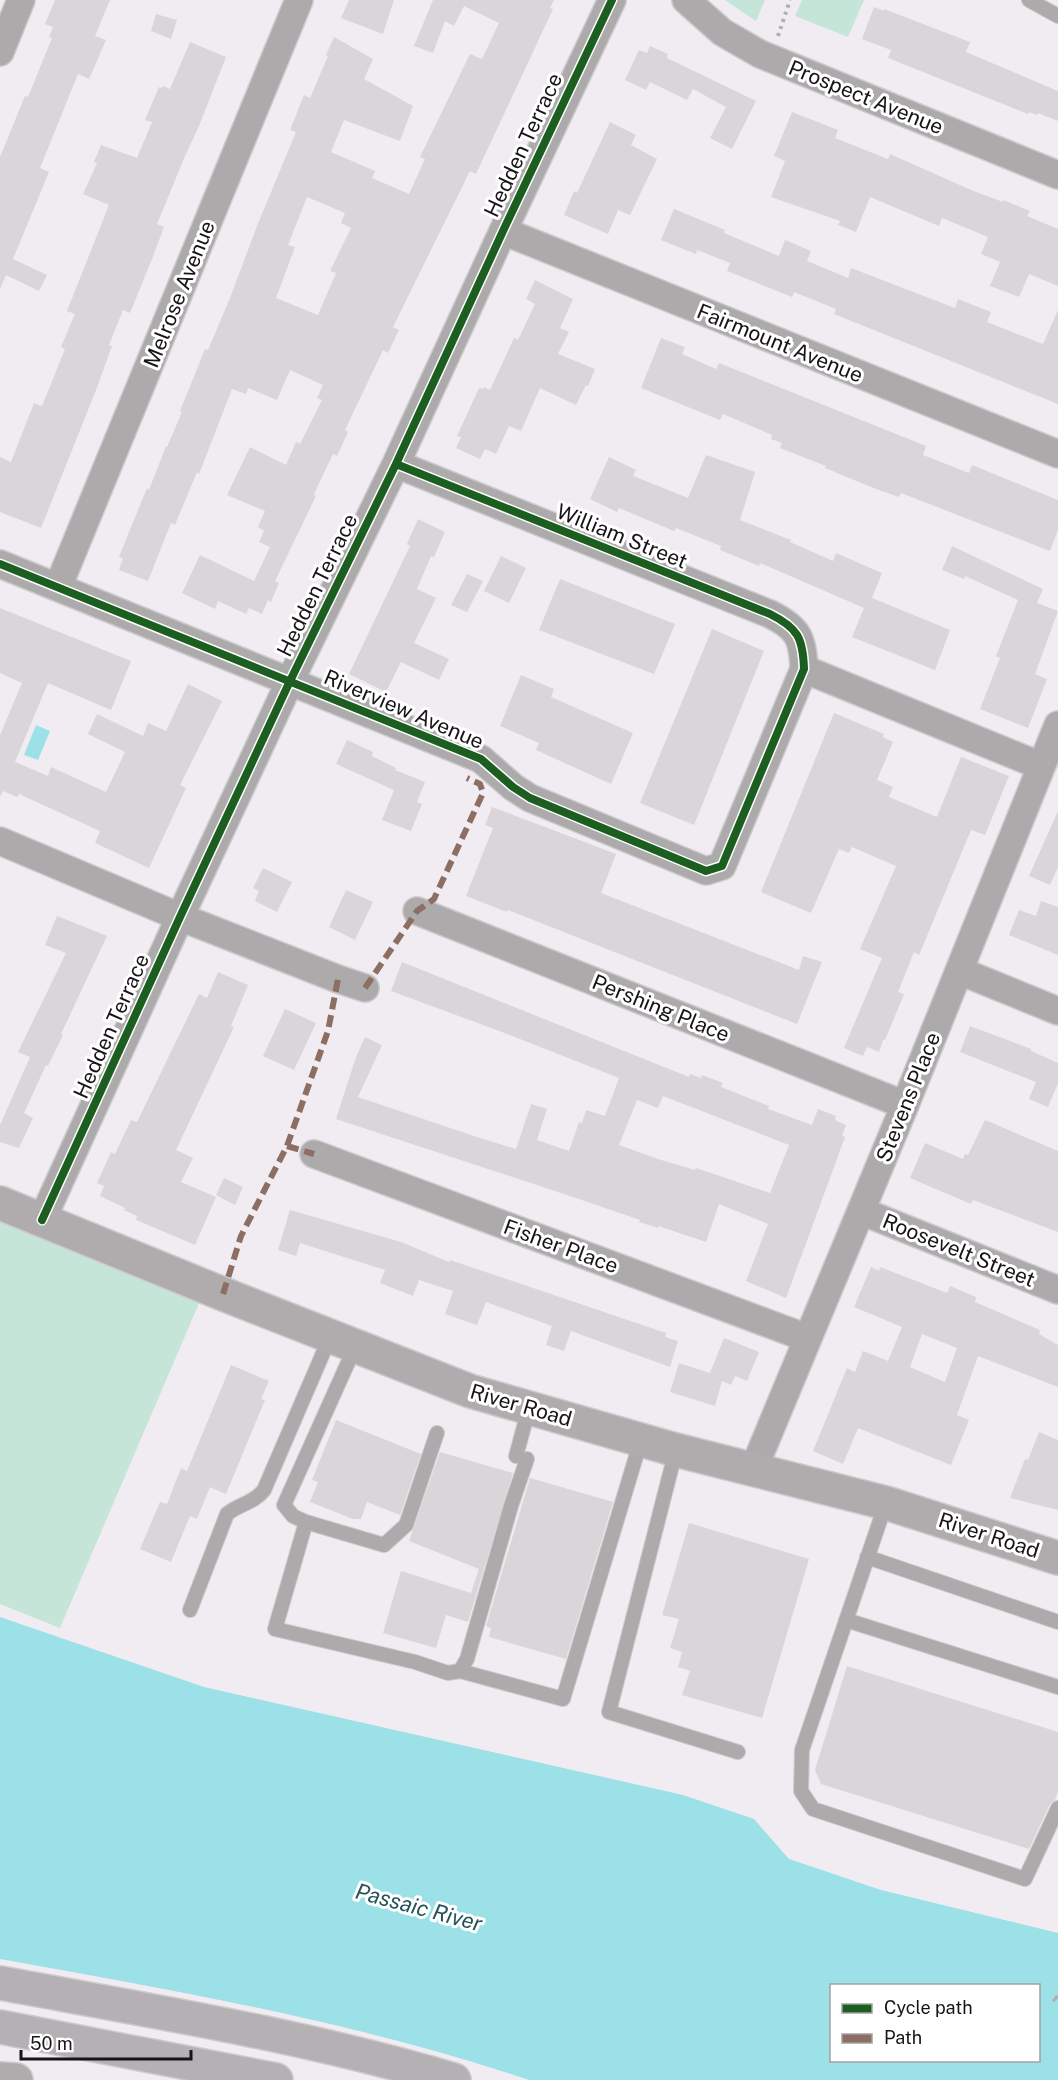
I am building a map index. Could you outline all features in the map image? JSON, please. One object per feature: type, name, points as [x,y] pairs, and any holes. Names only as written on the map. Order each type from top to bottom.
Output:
[{"type":"highway","points":[[0,1983],[332,2047],[454,2080]]},
{"type":"highway","points":[[0,2027],[276,2080]]},
{"type":"main road","name":"River Road","points":[[0,1203],[470,1391],[676,1450],[886,1503],[1058,1557]]},
{"type":"main road","points":[[0,2079],[16,2080]]},
{"type":"street","points":[[0,52],[21,0]]},
{"type":"street","name":"Melrose Avenue","points":[[58,587],[299,0]]},
{"type":"street","name":"Hedden Terrace","points":[[42,1220],[290,681],[396,464],[612,0]]},
{"type":"street","name":"Prospect Avenue","points":[[686,0],[722,32],[760,54],[1058,175]]},
{"type":"street","name":"Fairmount Avenue","points":[[503,231],[1058,454]]},
{"type":"street","name":"William Street","points":[[396,464],[786,622],[798,636],[803,649],[804,669]]},
{"type":"street","name":"Riverview Avenue","points":[[0,564],[481,759],[513,787],[530,798],[706,871],[722,866],[804,669]]},
{"type":"street","points":[[804,669],[1041,766]]},
{"type":"street","name":"Stevens Place","points":[[754,1468],[905,1105],[1057,730]]},
{"type":"street","points":[[0,841],[180,917],[365,988]]},
{"type":"street","name":"Pershing Place","points":[[417,911],[905,1105]]},
{"type":"street","points":[[960,971],[1058,1011]]},
{"type":"street","name":"Fisher Place","points":[[314,1154],[807,1338]]},
{"type":"street","name":"Roosevelt Street","points":[[861,1211],[1058,1290]]},
{"type":"lane","points":[[1029,0],[1058,16]]},
{"type":"lane","points":[[343,1342],[284,1505],[293,1516],[384,1545],[406,1525],[436,1433]]},
{"type":"lane","points":[[190,1610],[227,1514],[252,1501],[264,1490],[343,1342]]},
{"type":"lane","points":[[460,1671],[467,1659],[511,1506],[522,1457],[529,1408]]},
{"type":"lane","points":[[306,1521],[275,1629],[415,1662],[448,1673],[460,1671],[563,1699],[641,1440]]},
{"type":"lane","points":[[676,1450],[609,1712],[738,1752]]},
{"type":"lane","points":[[886,1503],[802,1750],[801,1791],[813,1809],[1025,1879],[1058,1808]]},
{"type":"lane","points":[[867,1557],[1058,1622]]},
{"type":"lane","points":[[846,1620],[1058,1687]]},
{"type":"path","points":[[777,38],[790,0]]},
{"type":"path","points":[[1058,1997],[1052,1998],[1058,2003]]},
{"type":"green space","points":[[725,0],[765,0],[756,21]]},
{"type":"green space","points":[[802,0],[864,0],[848,37],[795,16]]},
{"type":"green space","points":[[0,1203],[206,1287],[60,1628],[0,1604]]},
{"type":"water","points":[[36,725],[50,731],[38,760],[24,755]]},
{"type":"water","name":"Passaic River","points":[[0,1617],[204,1687],[683,1795],[754,1819],[789,1859],[881,1890],[1058,1933],[1058,2080],[529,2080],[399,2041],[267,2010],[0,1959]]},
{"type":"building","points":[[55,0],[110,0],[95,36],[106,40],[89,79],[78,74],[40,168],[49,172],[13,259],[47,275],[39,291],[6,275],[0,289],[0,157],[52,38],[49,37],[53,27],[45,24]]},
{"type":"building","points":[[349,0],[394,0],[383,34],[341,18]]},
{"type":"building","points":[[433,0],[554,0],[550,8],[553,9],[476,174],[470,171],[393,327],[399,330],[388,353],[383,350],[345,430],[348,432],[337,456],[333,454],[314,494],[316,496],[275,581],[279,583],[271,602],[268,600],[262,614],[249,608],[246,614],[218,601],[215,609],[182,593],[200,555],[254,581],[270,547],[259,542],[264,531],[258,527],[265,511],[227,495],[250,447],[286,465],[296,442],[300,444],[322,400],[317,398],[323,385],[290,370],[277,400],[248,388],[246,394],[232,389],[199,474],[197,472],[175,525],[171,523],[148,581],[119,570],[123,558],[119,557],[127,537],[182,412],[180,411],[205,349],[208,350],[230,298],[296,132],[290,130],[304,95],[310,98],[334,37],[373,59],[364,79],[413,106],[400,141],[344,120],[331,152],[375,171],[372,178],[409,194],[425,159],[420,157],[470,54],[482,59],[499,23],[464,6],[454,26],[445,21],[433,53],[414,46]],"holes":[[[307,197],[345,213],[341,223],[351,228],[330,271],[336,273],[318,315],[276,298],[295,247],[288,245]]]},
{"type":"building","points":[[874,7],[970,42],[966,52],[1058,91],[1058,121],[1038,113],[1037,115],[1029,112],[1028,114],[888,58],[891,50],[862,39]]},
{"type":"building","points":[[156,14],[177,20],[171,39],[151,31]]},
{"type":"building","points":[[190,42],[226,57],[157,224],[164,227],[152,259],[130,313],[123,310],[109,345],[112,346],[96,390],[41,528],[0,512],[0,457],[11,462],[34,403],[42,406],[65,349],[61,347],[75,314],[67,311],[109,205],[83,194],[97,163],[94,162],[101,145],[137,158],[152,122],[145,120],[159,87],[170,89]]},
{"type":"building","points":[[650,46],[668,54],[667,58],[756,101],[732,149],[710,138],[726,107],[693,89],[687,100],[650,82],[646,90],[625,80],[639,50],[647,53]]},
{"type":"building","points":[[792,112],[838,130],[835,138],[888,159],[890,154],[971,190],[1030,211],[1027,216],[1058,229],[1058,286],[1029,274],[1019,297],[990,286],[1000,262],[981,254],[988,237],[942,218],[939,226],[870,197],[856,232],[838,225],[840,221],[771,197],[785,161],[774,156]]},
{"type":"building","points":[[610,122],[636,135],[631,145],[657,159],[630,215],[618,210],[608,234],[564,215],[574,191],[577,193]]},
{"type":"building","points":[[674,209],[779,256],[785,240],[811,251],[807,261],[848,278],[851,268],[955,308],[958,299],[991,312],[987,322],[1043,344],[1058,310],[1058,404],[834,314],[836,309],[794,292],[792,297],[727,271],[730,263],[697,250],[696,254],[661,240]]},
{"type":"building","points":[[535,280],[573,299],[560,328],[569,332],[558,354],[595,369],[576,405],[540,388],[521,431],[509,426],[496,454],[485,449],[480,459],[456,448],[461,437],[457,436],[479,388],[484,387],[490,390],[514,338],[518,340],[535,304],[526,299]]},
{"type":"building","points":[[661,338],[685,347],[682,354],[716,369],[719,363],[926,446],[923,455],[969,473],[972,465],[1058,500],[1058,530],[1050,551],[901,493],[899,497],[876,489],[780,448],[782,443],[771,439],[772,435],[723,414],[720,420],[641,388]]},
{"type":"building","points":[[706,455],[755,472],[740,520],[791,540],[790,542],[833,561],[836,553],[882,573],[872,598],[950,630],[935,670],[852,637],[864,608],[760,563],[759,566],[720,550],[721,546],[676,528],[674,531],[619,508],[617,512],[590,499],[609,457],[636,470],[633,476],[688,498]]},
{"type":"building","points":[[418,519],[445,532],[434,557],[431,556],[417,589],[436,598],[414,643],[449,659],[439,680],[401,662],[386,692],[349,674],[410,546],[407,544]]},
{"type":"building","points":[[952,546],[1043,589],[1037,603],[1058,611],[1035,674],[1047,679],[1028,728],[980,709],[1000,658],[996,656],[1018,600],[965,576],[964,579],[942,570]]},
{"type":"building","points":[[501,556],[526,568],[509,603],[484,591]]},
{"type":"building","points":[[467,574],[483,581],[467,612],[451,605]]},
{"type":"building","points":[[560,579],[675,624],[654,674],[539,630]]},
{"type":"building","points":[[0,608],[131,661],[111,710],[48,683],[15,762],[48,776],[51,767],[106,792],[125,752],[88,734],[97,714],[143,736],[148,723],[166,731],[188,684],[222,701],[180,785],[186,788],[149,868],[95,843],[100,831],[19,794],[17,797],[3,791],[0,797],[0,735],[22,683],[0,673]]},
{"type":"building","points":[[712,629],[764,651],[694,825],[640,803]]},
{"type":"building","points":[[521,675],[554,689],[551,697],[633,733],[611,784],[536,750],[539,743],[500,726]]},
{"type":"building","points":[[834,713],[884,734],[883,737],[893,742],[877,780],[893,787],[889,797],[937,817],[961,757],[1009,776],[985,835],[971,830],[919,955],[914,952],[898,992],[904,994],[879,1052],[867,1047],[863,1056],[844,1048],[882,958],[860,949],[896,866],[852,847],[849,853],[839,849],[811,913],[761,892]]},
{"type":"building","points":[[347,740],[373,752],[372,756],[396,768],[395,770],[425,782],[417,802],[422,804],[411,831],[382,820],[394,790],[336,764]]},
{"type":"building","points":[[492,807],[616,854],[601,893],[799,970],[803,956],[822,962],[797,1024],[508,910],[507,912],[466,896],[493,828],[485,825]]},
{"type":"building","points":[[1058,811],[1058,867],[1050,885],[1029,876]]},
{"type":"building","points":[[263,868],[292,882],[277,912],[255,901],[259,891],[253,888]]},
{"type":"building","points":[[346,890],[373,902],[355,940],[329,927]]},
{"type":"building","points":[[1041,901],[1058,907],[1058,955],[1009,935],[1019,910],[1036,916]]},
{"type":"building","points":[[57,916],[107,936],[61,1034],[63,1035],[24,1113],[33,1118],[19,1148],[0,1142],[0,1125],[30,1057],[18,1052],[66,953],[45,945]]},
{"type":"building","points":[[402,962],[689,1077],[690,1074],[701,1078],[702,1075],[723,1083],[721,1087],[769,1106],[768,1109],[812,1125],[818,1109],[836,1116],[835,1120],[846,1125],[842,1136],[845,1137],[786,1298],[746,1281],[768,1224],[719,1204],[706,1242],[639,1222],[640,1220],[573,1197],[336,1119],[356,1057],[365,1037],[382,1045],[358,1097],[471,1135],[516,1149],[531,1104],[547,1109],[537,1140],[569,1151],[579,1122],[582,1123],[586,1110],[605,1116],[619,1078],[391,991]],"holes":[[[663,1096],[789,1145],[770,1193],[619,1145],[637,1100],[658,1108]]]},
{"type":"building","points":[[218,972],[248,985],[231,1026],[234,1027],[176,1150],[193,1158],[181,1182],[216,1197],[195,1245],[136,1220],[137,1216],[124,1210],[125,1208],[100,1196],[104,1186],[97,1183],[111,1152],[115,1154],[131,1120],[137,1122],[199,994],[207,998]]},
{"type":"building","points":[[285,1009],[316,1023],[294,1070],[263,1056]]},
{"type":"building","points":[[970,1026],[1031,1049],[1058,1063],[1058,1083],[1048,1107],[1029,1099],[1036,1082],[960,1052]]},
{"type":"building","points":[[985,1120],[1058,1151],[1058,1232],[973,1200],[971,1204],[910,1178],[925,1143],[963,1159],[965,1154],[968,1155]]},
{"type":"building","points":[[224,1178],[243,1187],[235,1205],[216,1195]]},
{"type":"building","points":[[290,1210],[401,1242],[449,1262],[450,1260],[666,1333],[665,1337],[678,1341],[670,1367],[571,1331],[564,1351],[546,1345],[552,1326],[486,1302],[477,1325],[445,1314],[453,1291],[419,1280],[413,1296],[380,1283],[385,1270],[300,1243],[296,1256],[278,1250]]},
{"type":"building","points":[[871,1267],[879,1271],[880,1267],[947,1293],[950,1286],[976,1297],[975,1302],[1040,1330],[1039,1334],[1058,1345],[1058,1387],[978,1356],[957,1415],[969,1420],[951,1465],[858,1428],[843,1464],[813,1451],[847,1368],[855,1372],[863,1351],[888,1361],[902,1327],[854,1307]],"holes":[[[922,1334],[957,1348],[945,1382],[910,1367]]]},
{"type":"building","points":[[724,1338],[759,1352],[747,1381],[735,1376],[731,1385],[722,1381],[715,1406],[670,1392],[679,1363],[710,1373]]},
{"type":"building","points":[[231,1365],[269,1381],[261,1399],[265,1400],[226,1494],[210,1487],[197,1519],[190,1516],[171,1562],[140,1549],[160,1502],[167,1504],[181,1468],[187,1471]]},
{"type":"building","points":[[336,1420],[421,1454],[400,1515],[367,1502],[361,1519],[353,1519],[310,1502],[318,1482],[312,1480]]},
{"type":"building","points":[[1039,1432],[1058,1440],[1058,1510],[1010,1498],[1025,1459],[1028,1460]]},
{"type":"building","points":[[440,1452],[513,1473],[468,1622],[446,1615],[436,1648],[383,1633],[401,1571],[471,1593],[479,1569],[409,1541]]},
{"type":"building","points":[[530,1478],[613,1502],[566,1659],[489,1637],[491,1628],[486,1626]]},
{"type":"building","points":[[689,1523],[809,1559],[762,1718],[682,1695],[690,1671],[678,1667],[682,1652],[670,1648],[679,1619],[662,1615]]},
{"type":"building","points":[[847,1666],[1058,1732],[1058,1791],[1029,1849],[821,1784],[815,1770]]},
{"type":"marked path","points":[[365,988],[417,911],[434,899],[483,793],[480,784],[467,778]]},
{"type":"marked path","points":[[223,1294],[241,1236],[287,1146],[328,1031],[338,979]]},
{"type":"marked path","points":[[287,1146],[314,1154]]},
{"type":"cycle path","points":[[42,1220],[290,681],[396,464],[612,0]]},
{"type":"cycle path","points":[[0,564],[481,759],[513,787],[530,798],[706,871],[722,866],[804,669],[802,649],[793,629],[770,614],[396,464]]}]
